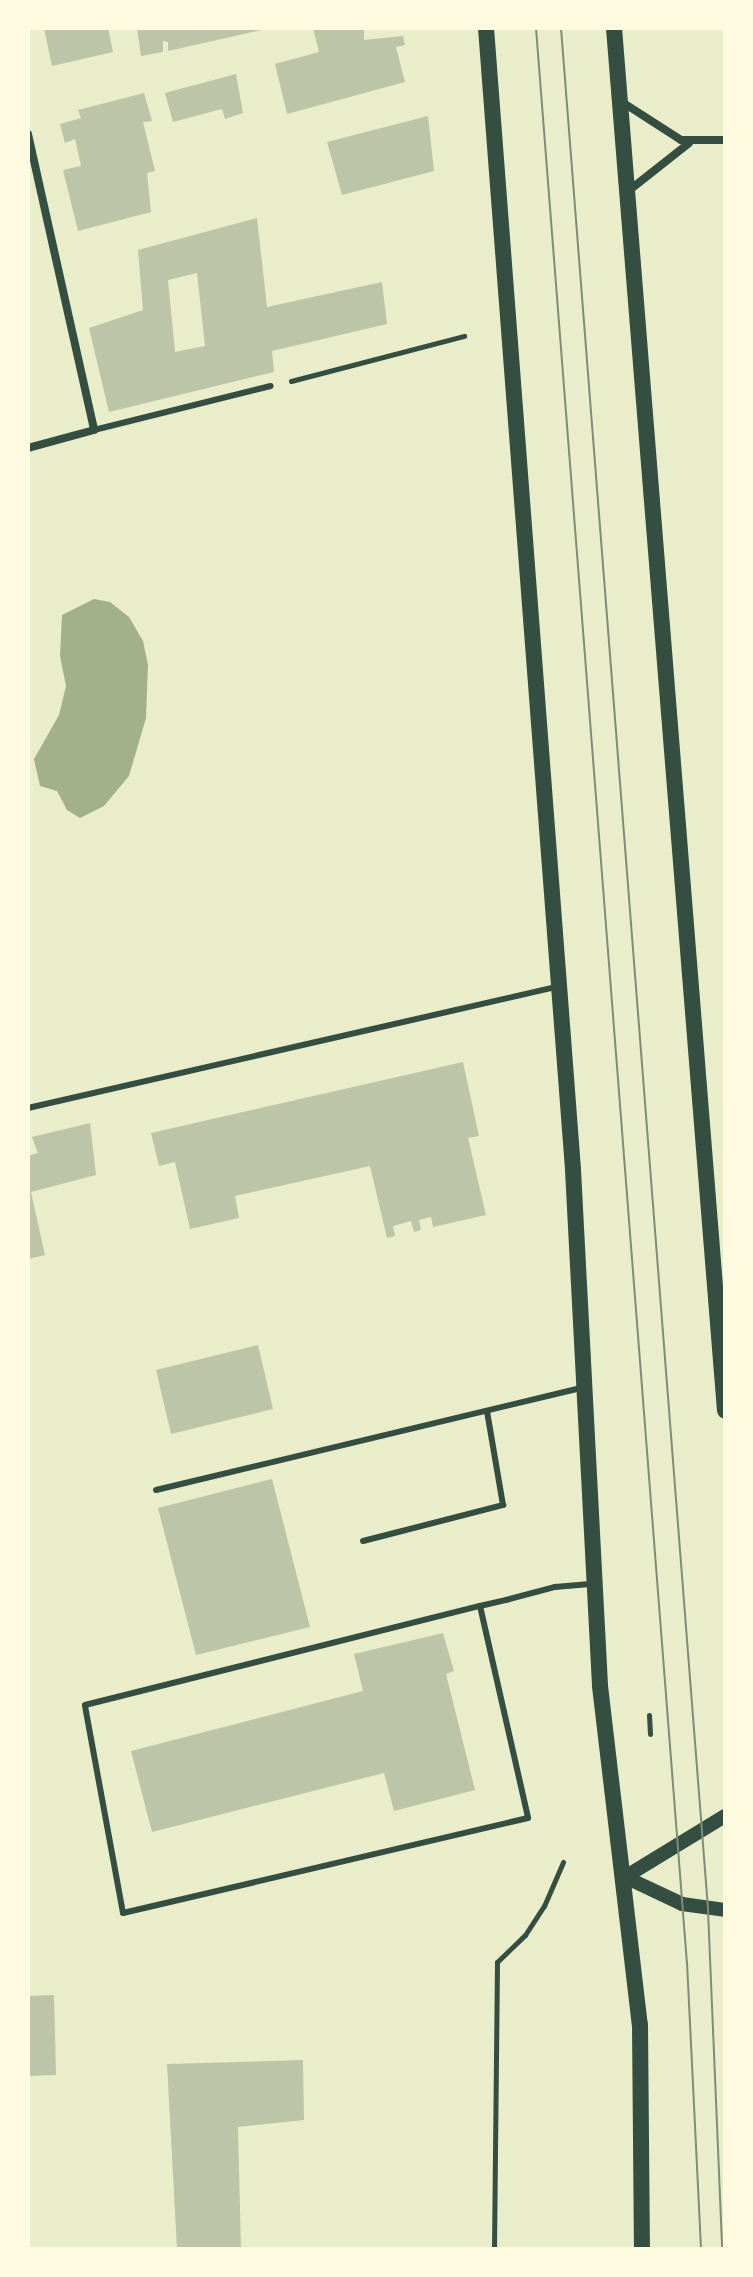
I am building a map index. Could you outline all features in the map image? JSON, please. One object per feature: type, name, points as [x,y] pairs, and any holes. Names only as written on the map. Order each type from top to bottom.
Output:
[{"type":"main road","points":[[486,28],[560,986],[593,1584],[606,1755],[625,1877],[640,2025],[642,2249]]},
{"type":"main road","points":[[614,28],[725,1411]]},
{"type":"street","points":[[619,101],[689,143]]},
{"type":"street","points":[[28,134],[94,430],[28,448]]},
{"type":"street","points":[[627,192],[689,143],[725,140]]},
{"type":"street","points":[[625,1877],[725,1816]]},
{"type":"street","points":[[625,1877],[682,1904],[725,1910]]},
{"type":"lane","points":[[94,430],[271,386]]},
{"type":"lane","points":[[28,1108],[560,986]]},
{"type":"lane","points":[[156,1490],[582,1388]]},
{"type":"lane","points":[[363,1541],[503,1505],[487,1411]]},
{"type":"lane","points":[[480,1606],[528,1818],[123,1913],[85,1705],[480,1606],[593,1584]]},
{"type":"path","points":[[271,386],[464,336]]},
{"type":"path","points":[[649,1715],[650,1734]]},
{"type":"path","points":[[494,2249],[497,1962],[538,1916],[563,1862]]},
{"type":"shaded area","points":[[94,599],[110,602],[129,617],[143,641],[148,665],[146,718],[129,776],[104,806],[80,818],[67,810],[57,791],[40,786],[34,759],[59,715],[66,686],[60,656],[62,615]]},
{"type":"building","points":[[44,28],[108,28],[113,52],[52,66]]},
{"type":"building","points":[[137,28],[266,29],[168,51],[168,42],[163,41],[163,52],[141,56]]},
{"type":"building","points":[[313,28],[364,28],[364,40],[403,36],[405,45],[396,47],[405,82],[287,114],[275,64],[319,52]]},
{"type":"building","points":[[236,74],[243,113],[225,119],[222,109],[173,122],[165,93]]},
{"type":"building","points":[[144,93],[152,121],[143,122],[155,171],[147,173],[151,212],[78,231],[63,170],[81,166],[75,139],[65,143],[60,124],[81,118],[78,110]]},
{"type":"building","points":[[428,116],[434,171],[342,195],[327,142]]},
{"type":"building","points":[[257,218],[267,307],[382,282],[387,324],[272,351],[274,372],[109,412],[89,328],[143,310],[138,250]],"holes":[[[197,273],[205,346],[175,352],[168,280]]]},
{"type":"building","points":[[463,1062],[479,1136],[468,1138],[486,1215],[433,1227],[431,1217],[419,1220],[421,1230],[414,1232],[411,1221],[393,1226],[395,1236],[387,1238],[370,1166],[235,1196],[239,1218],[190,1229],[175,1162],[159,1166],[151,1133]]},
{"type":"building","points":[[90,1123],[96,1175],[31,1192],[45,1255],[28,1259],[28,1156],[38,1153],[32,1137]]},
{"type":"building","points":[[258,1345],[273,1409],[171,1434],[156,1370]]},
{"type":"building","points":[[272,1479],[310,1627],[196,1655],[158,1508]]},
{"type":"building","points":[[443,1633],[454,1671],[446,1674],[475,1790],[394,1811],[384,1773],[152,1832],[131,1751],[363,1691],[354,1654]]},
{"type":"building","points":[[54,1995],[56,2075],[28,2076],[28,1996]]},
{"type":"building","points":[[303,2060],[304,2120],[238,2127],[241,2249],[177,2249],[167,2064]]},
{"type":"tram line","points":[[536,28],[687,1962],[701,2249]]},
{"type":"tram line","points":[[561,28],[708,1910],[722,2249]]}]
